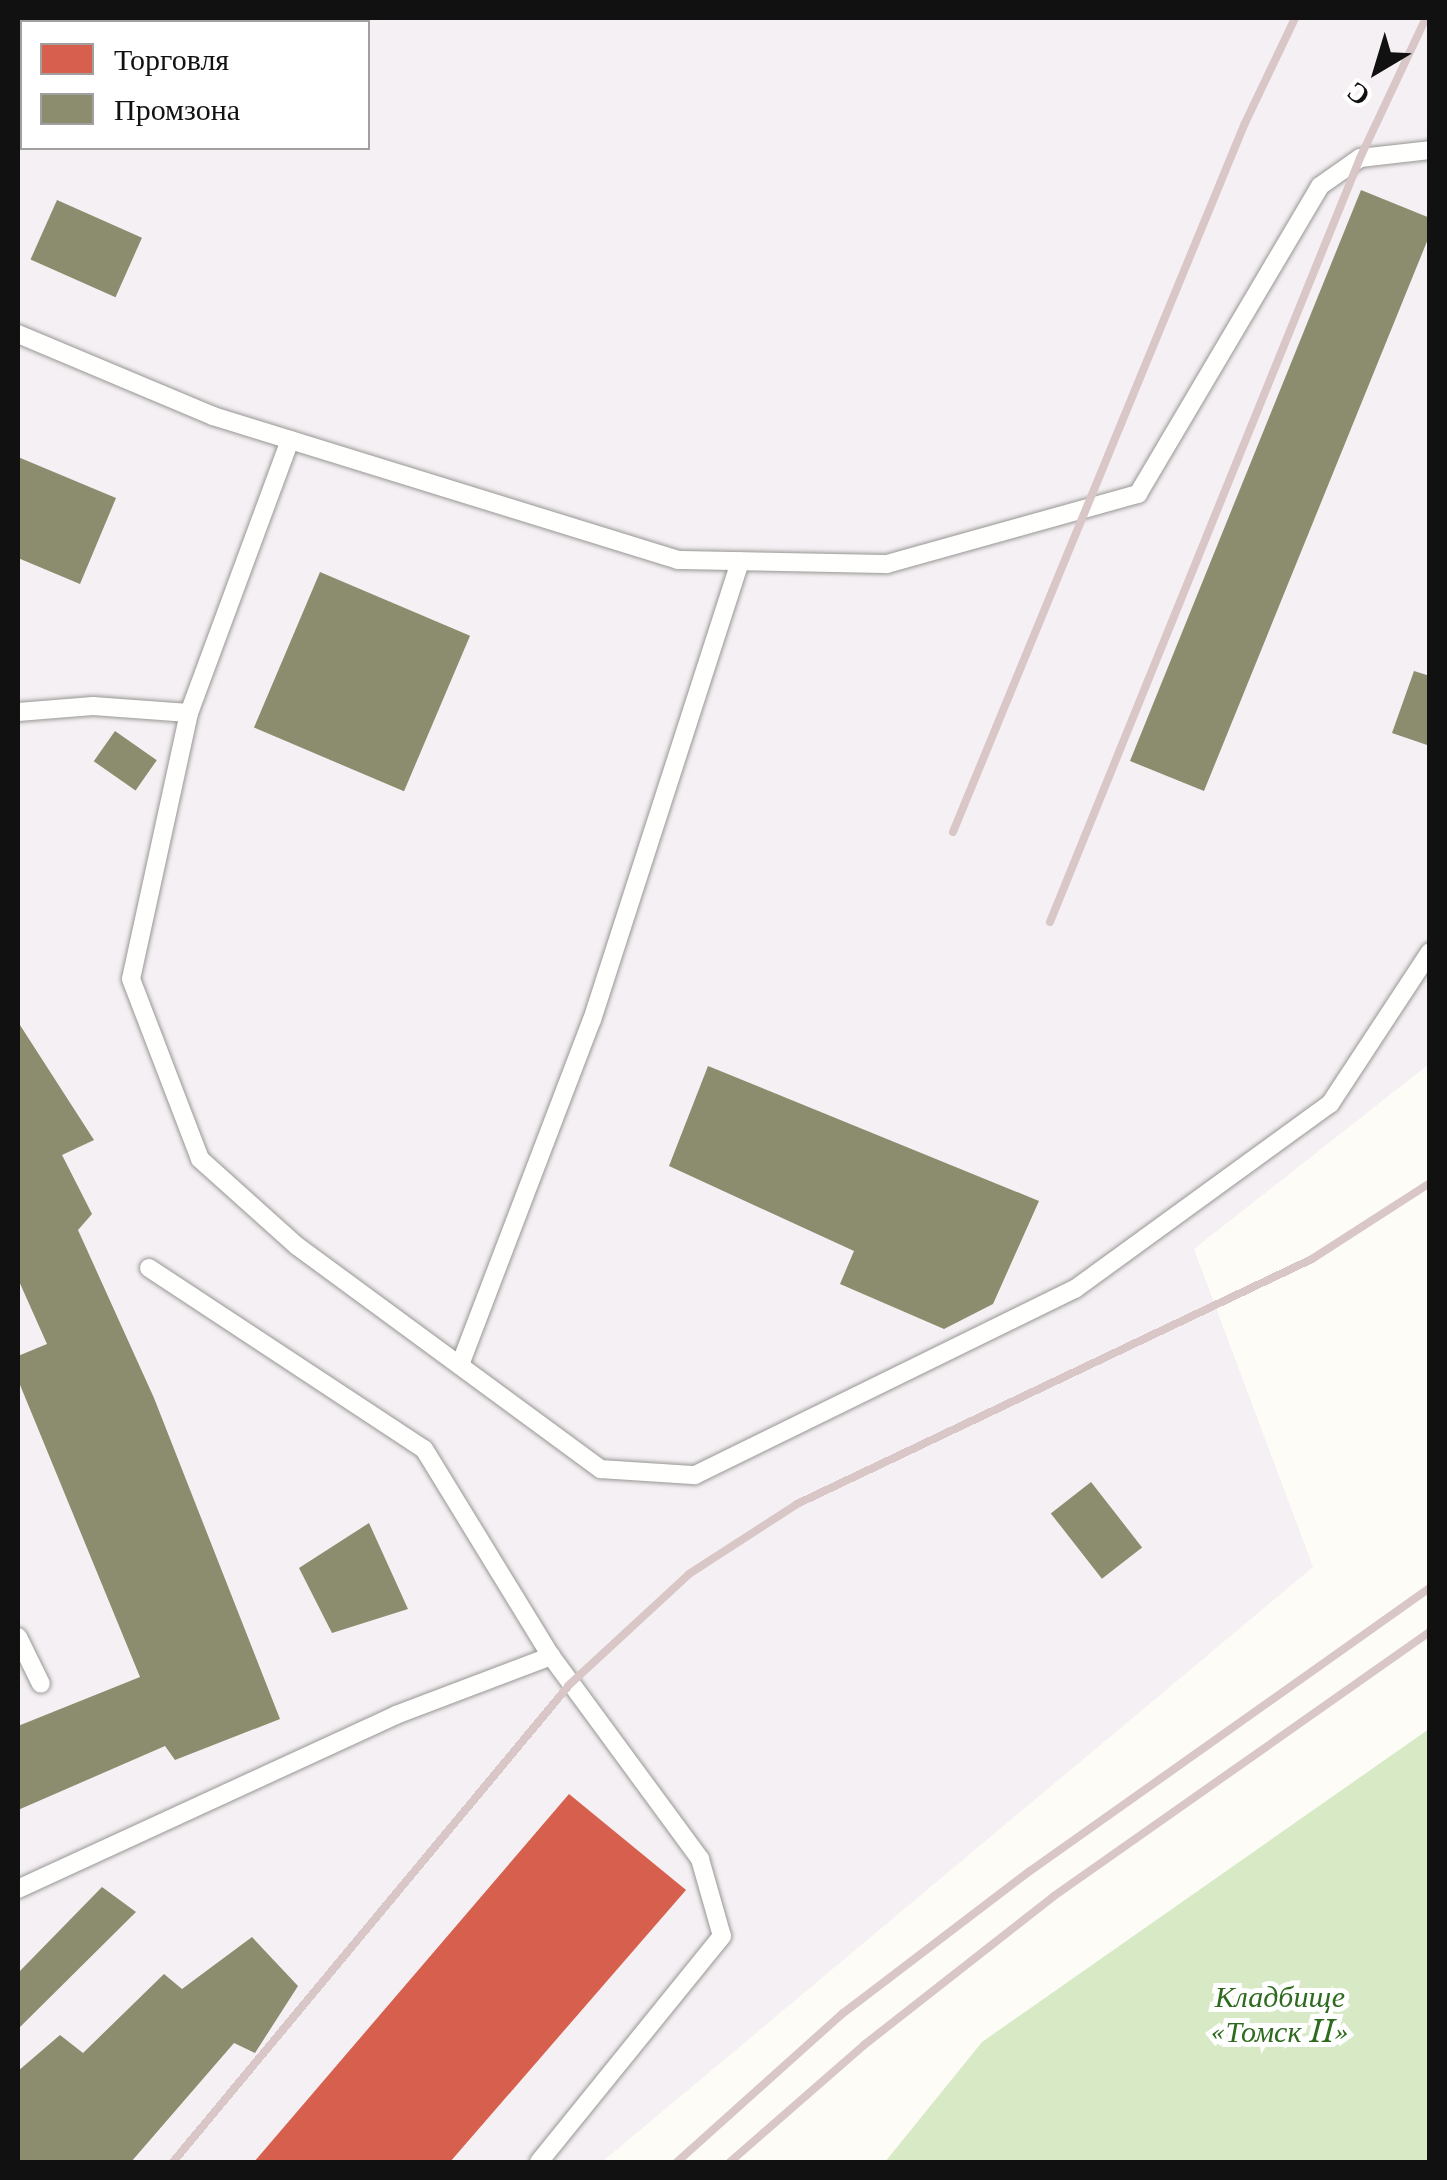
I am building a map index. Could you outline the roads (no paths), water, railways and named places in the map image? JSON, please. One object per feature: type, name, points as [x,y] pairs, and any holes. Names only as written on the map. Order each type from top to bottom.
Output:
[{"type":"lane","points":[[18,334],[214,416],[678,560],[886,564],[1138,494],[1320,186],[1360,158],[1430,150]]},
{"type":"lane","points":[[290,440],[189,713],[131,979],[200,1159],[296,1246],[601,1469],[695,1475],[1074,1289],[1330,1104],[1430,952]]},
{"type":"lane","points":[[460,1365],[592,1020],[740,561]]},
{"type":"lane","points":[[18,712],[93,706],[189,713]]},
{"type":"lane","points":[[149,1268],[424,1449],[551,1656],[700,1859],[722,1936],[539,2162]]},
{"type":"lane","points":[[18,1637],[41,1684]]},
{"type":"lane","points":[[18,1888],[396,1715],[551,1656]]},
{"type":"railway","points":[[953,832],[1245,123],[1295,18]]},
{"type":"railway","points":[[1050,922],[1360,158],[1426,18]]},
{"type":"railway","points":[[173,2162],[570,1684],[689,1574],[797,1504],[1312,1259],[1430,1183]]},
{"type":"railway","points":[[677,2162],[842,2014],[1030,1871],[1430,1588]]},
{"type":"railway","points":[[730,2162],[864,2045],[1054,1896],[1430,1632]]},
{"type":"park label","name":"Кладбище «Томск II»","points":[[1280,2014]]}]
